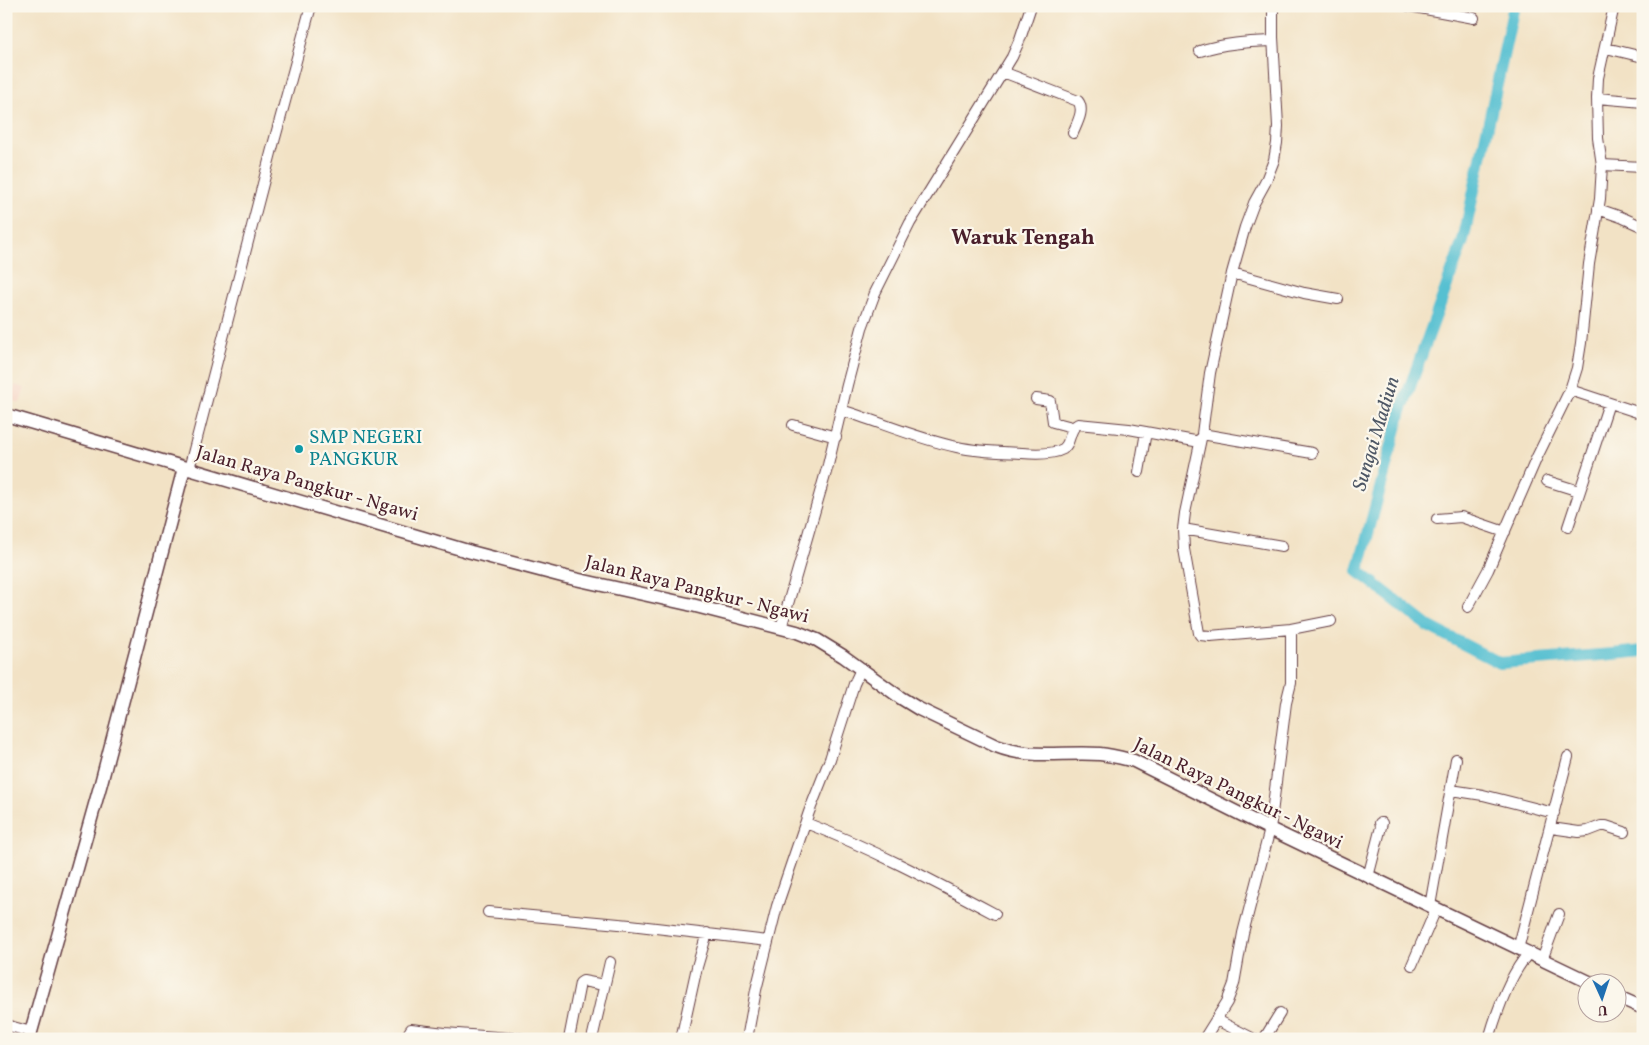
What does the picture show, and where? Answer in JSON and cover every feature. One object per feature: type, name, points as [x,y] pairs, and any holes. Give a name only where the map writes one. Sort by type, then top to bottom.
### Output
[{"type":"main road","name":"Jalan Raya Pangkur - Ngawi","points":[[6,415],[514,564],[781,628],[817,640],[919,709],[996,746],[1029,754],[1097,754],[1121,757],[1134,761],[1368,877],[1576,976]]},
{"type":"main road","points":[[30,1035],[186,469]]},
{"type":"main road","points":[[1626,1000],[1643,1008]]},
{"type":"street","points":[[186,469],[311,6]]},
{"type":"street","points":[[781,628],[836,436],[862,328],[876,293],[910,223],[979,108],[1003,72],[1020,39],[1031,6]]},
{"type":"street","points":[[1273,6],[1277,144],[1274,160],[1265,183],[1254,203],[1232,273],[1210,373],[1201,438],[1185,513],[1184,549],[1197,628],[1200,635],[1210,636],[1291,629],[1331,621]]},
{"type":"street","points":[[1409,6],[1474,18]]},
{"type":"street","points":[[1468,607],[1505,532],[1537,457],[1570,390],[1576,368],[1581,342],[1586,282],[1598,209],[1602,165],[1598,138],[1598,78],[1614,6]]},
{"type":"street","points":[[1200,51],[1239,43],[1273,41]]},
{"type":"street","points":[[1606,48],[1643,57]]},
{"type":"street","points":[[1003,72],[1078,101],[1081,104],[1081,111],[1073,133]]},
{"type":"street","points":[[1597,98],[1643,102]]},
{"type":"street","points":[[1602,165],[1643,167]]},
{"type":"street","points":[[1598,209],[1643,227]]},
{"type":"street","points":[[1232,273],[1304,293],[1338,299]]},
{"type":"street","points":[[1570,390],[1643,414]]},
{"type":"street","points":[[1036,399],[1050,401],[1053,422],[1072,427],[1078,424],[1201,438],[1312,454]]},
{"type":"street","points":[[1568,527],[1609,402]]},
{"type":"street","points":[[841,410],[939,443],[998,453],[1041,453],[1062,449],[1067,445],[1072,427]]},
{"type":"street","points":[[793,425],[836,436]]},
{"type":"street","points":[[1139,472],[1146,432]]},
{"type":"street","points":[[1547,481],[1580,491]]},
{"type":"street","points":[[1436,519],[1452,516],[1467,518],[1505,532]]},
{"type":"street","points":[[1184,529],[1282,546]]},
{"type":"street","points":[[1204,1039],[1229,998],[1234,984],[1243,933],[1270,829],[1286,703],[1291,683],[1291,629]]},
{"type":"street","points":[[747,1039],[756,990],[785,882],[830,759],[854,684],[861,669]]},
{"type":"street","points":[[1489,1039],[1503,999],[1521,962],[1568,758]]},
{"type":"street","points":[[1412,965],[1433,907],[1456,759]]},
{"type":"street","points":[[1451,790],[1483,795],[1554,813]]},
{"type":"street","points":[[806,823],[838,835],[915,872],[995,914]]},
{"type":"street","points":[[1368,877],[1382,823],[1380,823]]},
{"type":"street","points":[[1551,828],[1579,832],[1606,826],[1624,832]]},
{"type":"street","points":[[488,912],[707,933],[768,941]]},
{"type":"street","points":[[1542,960],[1559,914]]},
{"type":"street","points":[[681,1039],[697,967],[707,933]]},
{"type":"street","points":[[592,1039],[610,962]]},
{"type":"street","points":[[568,1039],[580,983],[583,980],[604,985]]},
{"type":"street","points":[[1264,1039],[1280,1013]]},
{"type":"street","points":[[1217,1020],[1254,1039]]},
{"type":"street","points":[[6,1025],[30,1035]]},
{"type":"street","points":[[405,1039],[412,1029],[459,1036],[524,1039]]},
{"type":"shaded area","points":[[15,385],[25,388],[20,403],[10,400]]},
{"type":"waterway","name":"Sungai Madiun","points":[[1514,6],[1463,241],[1400,414],[1358,571],[1428,626],[1500,663],[1643,651]]},
{"type":"place","name":"SMP NEGERI PANGKUR","points":[[299,449]]},
{"type":"district","name":"Waruk Tengah","points":[[1023,238]]}]
